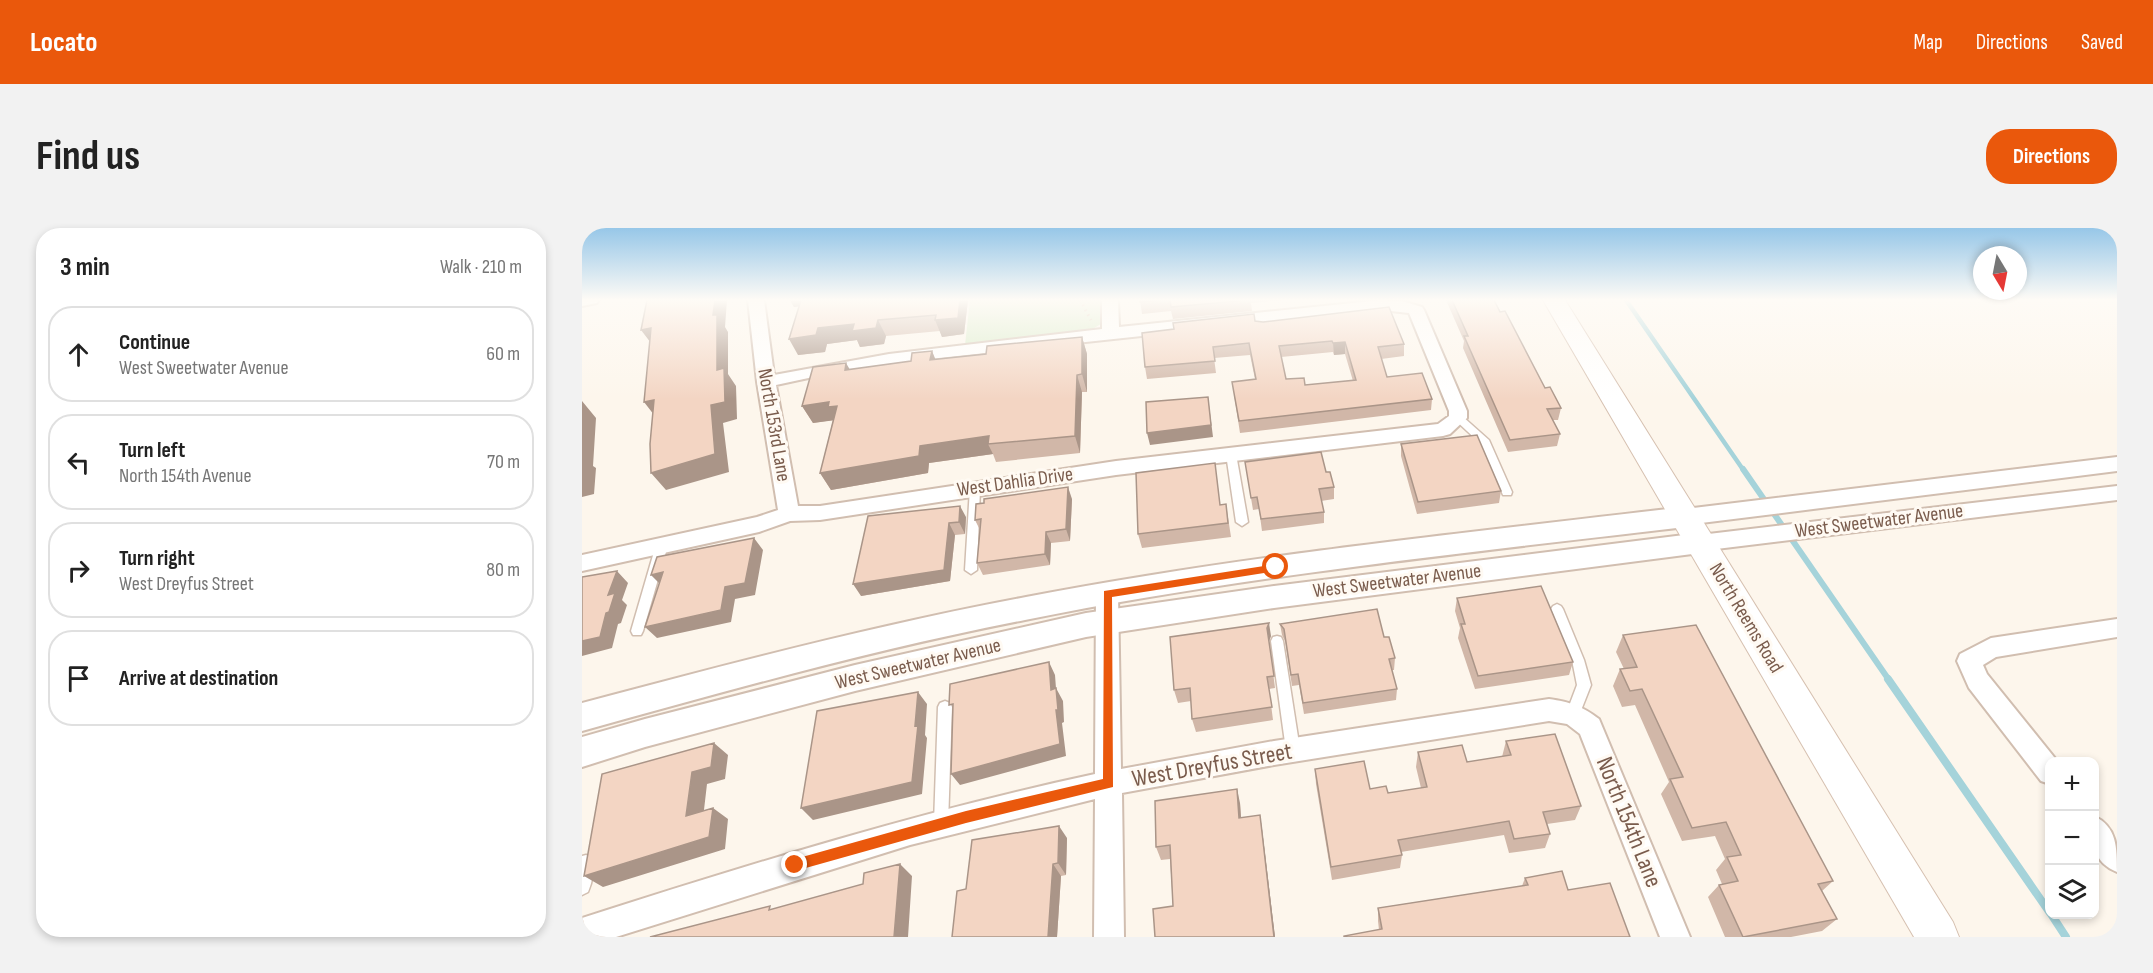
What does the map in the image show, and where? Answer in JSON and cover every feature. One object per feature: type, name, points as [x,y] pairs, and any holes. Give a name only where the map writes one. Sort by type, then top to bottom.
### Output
[{"type":"main road","name":"North Reems Road","points":[[1574,333],[1938,937]]},
{"type":"street","name":"North 153rd Lane","points":[[759,333],[789,514]]},
{"type":"street","points":[[766,382],[867,362],[1110,333]]},
{"type":"street","points":[[1426,333],[1458,411],[1455,422]]},
{"type":"street","name":"West Dahlia Drive","points":[[582,563],[759,524],[789,514],[820,513],[975,488],[1231,454],[1443,430],[1455,422]]},
{"type":"street","name":"West Sweetwater Avenue","points":[[582,717],[778,664],[912,632],[1108,608],[1274,597],[1693,530],[1769,507],[2117,464]]},
{"type":"street","name":"West Sweetwater Avenue","points":[[1693,530],[1786,532],[2117,493]]},
{"type":"street","points":[[1108,608],[1109,937]]},
{"type":"street","name":"West Sweetwater Avenue","points":[[582,752],[1108,608]]},
{"type":"street","points":[[2045,767],[1978,681],[1969,661],[1992,648],[2117,628]]},
{"type":"street","name":"West Dreyfus Street","points":[[582,933],[795,865],[941,824],[1108,783],[1293,750],[1549,710],[1573,714]]},
{"type":"street","name":"North 154th Lane","points":[[1573,714],[1590,727],[1675,937]]},
{"type":"street","points":[[2099,835],[2117,858]]},
{"type":"lane","points":[[1455,422],[1485,442],[1507,492]]},
{"type":"lane","points":[[1231,454],[1242,522]]},
{"type":"lane","points":[[971,570],[975,488]]},
{"type":"lane","points":[[637,631],[662,545]]},
{"type":"lane","points":[[1557,609],[1578,660],[1584,685],[1573,714]]},
{"type":"lane","points":[[1277,641],[1293,750]]},
{"type":"lane","points":[[941,824],[945,706]]},
{"type":"lane","points":[[582,887],[590,844]]},
{"type":"green space","points":[[966,333],[1065,333],[965,345]]},
{"type":"building","points":[[651,333],[717,333],[717,370],[724,368],[725,402],[711,405],[715,454],[651,473],[650,444],[654,400],[644,402]]},
{"type":"building","points":[[791,333],[817,333],[816,335],[789,339]]},
{"type":"building","points":[[1142,333],[1400,333],[1404,344],[1378,347],[1387,377],[1422,373],[1432,399],[1239,421],[1232,382],[1256,379],[1249,343],[1213,347],[1215,361],[1145,367]],"holes":[[[1345,342],[1356,380],[1305,385],[1304,378],[1286,379],[1279,346]]]},
{"type":"building","points":[[1467,333],[1516,333],[1545,388],[1550,387],[1561,408],[1547,409],[1560,434],[1510,440],[1464,336],[1468,336]]},
{"type":"building","points":[[1082,337],[1082,374],[1077,375],[1075,436],[988,444],[989,436],[920,446],[919,456],[820,473],[837,406],[828,407],[829,402],[802,406],[813,367],[846,363],[845,370],[911,361],[912,353],[932,351],[930,360],[986,354],[987,346]]},
{"type":"building","points":[[1208,397],[1211,425],[1147,433],[1146,402]]},
{"type":"building","points":[[1477,435],[1501,491],[1418,502],[1401,444]]},
{"type":"building","points":[[1321,452],[1326,472],[1330,472],[1334,487],[1319,489],[1324,512],[1261,519],[1257,497],[1251,498],[1245,462]]},
{"type":"building","points":[[1215,463],[1220,505],[1226,504],[1228,523],[1138,534],[1136,473]]},
{"type":"building","points":[[1068,487],[1066,529],[1046,532],[1045,554],[977,563],[981,519],[975,520],[976,504],[984,503],[984,499]]},
{"type":"building","points":[[960,506],[959,522],[949,523],[944,570],[853,584],[868,516]]},
{"type":"building","points":[[754,538],[745,583],[725,587],[721,610],[645,627],[663,572],[651,575],[657,557]]},
{"type":"building","points":[[617,571],[608,595],[615,593],[609,612],[606,613],[600,637],[582,641],[582,577]]},
{"type":"building","points":[[1541,586],[1573,662],[1478,676],[1461,624],[1465,624],[1457,598]]},
{"type":"building","points":[[1377,609],[1384,637],[1389,637],[1395,658],[1389,659],[1397,689],[1303,703],[1298,674],[1291,675],[1284,629],[1280,624]]},
{"type":"building","points":[[1269,623],[1267,628],[1274,676],[1267,677],[1272,707],[1192,719],[1190,688],[1174,690],[1170,637]]},
{"type":"building","points":[[1696,625],[1833,881],[1818,884],[1837,919],[1743,937],[1719,885],[1738,881],[1727,857],[1741,855],[1726,822],[1692,828],[1670,779],[1683,777],[1642,689],[1630,691],[1620,669],[1637,667],[1623,635]]},
{"type":"building","points":[[1049,662],[1051,690],[1056,688],[1060,744],[951,774],[953,704],[949,705],[950,684]]},
{"type":"building","points":[[918,692],[915,726],[918,725],[912,782],[801,808],[817,711]]},
{"type":"building","points":[[1555,734],[1581,806],[1543,812],[1550,834],[1514,839],[1509,821],[1398,840],[1402,855],[1331,867],[1315,769],[1364,761],[1370,789],[1386,786],[1388,793],[1427,787],[1418,752],[1462,745],[1467,762],[1511,755],[1506,741]]},
{"type":"building","points":[[714,743],[711,767],[692,772],[686,816],[713,808],[709,837],[584,876],[602,774]]},
{"type":"building","points":[[1237,789],[1239,818],[1260,815],[1274,937],[1155,937],[1153,909],[1173,906],[1170,845],[1156,847],[1155,801]]},
{"type":"building","points":[[1059,826],[1058,863],[1053,864],[1048,937],[952,937],[957,891],[966,889],[972,840]]},
{"type":"building","points":[[900,864],[894,937],[650,937],[770,906],[769,910],[863,884],[864,873]]},
{"type":"building","points":[[1562,871],[1568,890],[1610,883],[1630,937],[1344,937],[1382,929],[1378,908],[1528,885],[1525,878]]},
{"type":"waterway","points":[[1649,333],[1744,471]]},
{"type":"waterway","points":[[1743,469],[1889,680]]},
{"type":"waterway","points":[[1888,679],[2045,906]]},
{"type":"waterway","points":[[2054,919],[2066,937]]},
{"type":"route","points":[[795,865],[966,817],[1108,783],[1107,594],[1276,567]]}]
